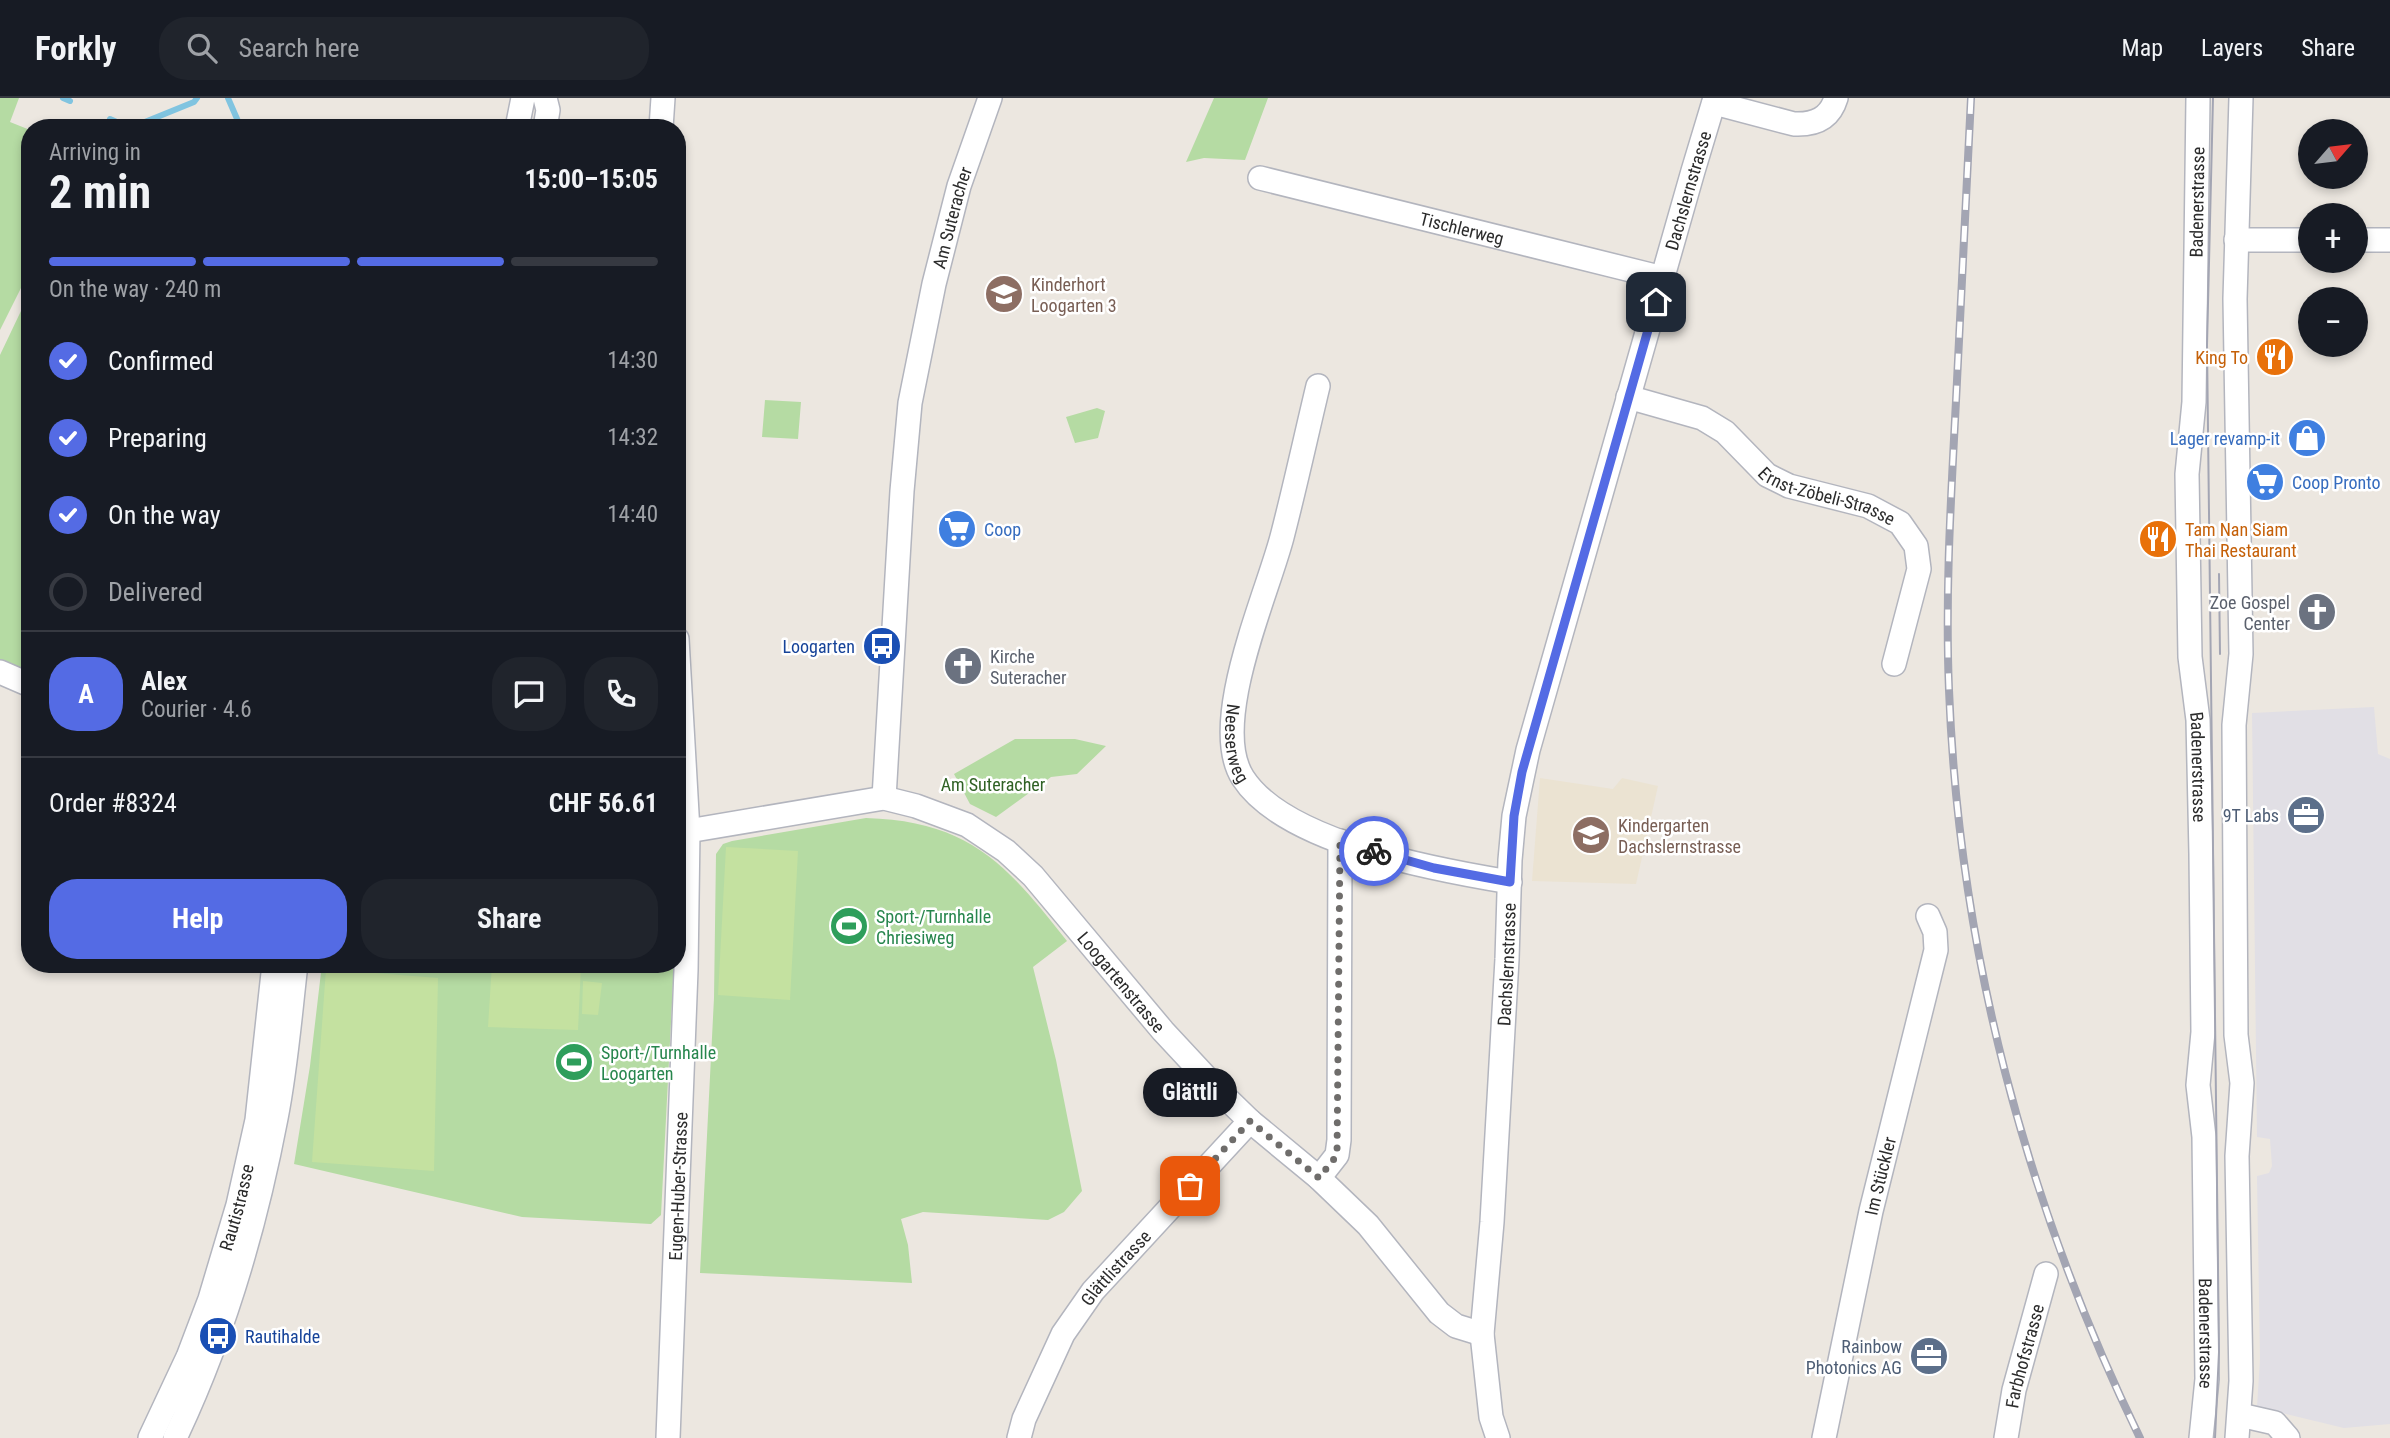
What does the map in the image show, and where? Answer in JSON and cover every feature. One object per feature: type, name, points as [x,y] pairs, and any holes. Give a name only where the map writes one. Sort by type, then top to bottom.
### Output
[{"type":"street","points":[[519,119],[523,98]]},
{"type":"street","points":[[544,98],[548,110],[546,119]]},
{"type":"street","points":[[662,119],[663,98]]},
{"type":"street","name":"Am Suteracher","points":[[884,798],[902,491],[910,403],[934,284],[959,186],[990,98]]},
{"type":"street","points":[[1715,101],[1794,124],[1808,125],[1828,115],[1836,98]]},
{"type":"street","name":"Badenerstrasse","points":[[2198,98],[2194,402],[2187,474],[2190,657],[2198,720],[2201,854],[2203,1032],[2198,1085],[2204,1137],[2207,1378],[2201,1438]]},
{"type":"street","name":"Badenerstrasse","points":[[2237,1438],[2240,1415],[2237,1156],[2242,1083],[2236,1035],[2234,725],[2241,654],[2236,427],[2236,240],[2241,98]]},
{"type":"street","name":"Dachslernstrasse","points":[[1498,1438],[1491,1417],[1482,1334],[1492,1222],[1514,816],[1522,772],[1715,101]]},
{"type":"street","name":"Tischlerweg","points":[[1260,178],[1663,278]]},
{"type":"street","points":[[2236,240],[2298,240]]},
{"type":"street","points":[[2368,240],[2390,240]]},
{"type":"street","name":"Neeserweg","points":[[1318,387],[1281,538],[1241,668],[1232,743],[1242,777],[1265,803],[1279,814],[1340,841],[1434,868],[1510,882]]},
{"type":"street","name":"Ernst-Zöbeli-Strasse","points":[[1628,397],[1702,418],[1725,432],[1767,475],[1789,486],[1868,506],[1900,523],[1916,546],[1919,569],[1894,664]]},
{"type":"street","points":[[0,672],[21,681]]},
{"type":"street","name":"Eugen-Huber-Strasse","points":[[686,796],[686,970]]},
{"type":"street","name":"Loogartenstrasse","points":[[688,831],[884,798],[916,806],[967,825],[1006,851],[1033,876],[1163,1031],[1250,1121],[1319,1178],[1368,1225],[1438,1313],[1456,1326],[1482,1334]]},
{"type":"street","points":[[1319,1178],[1337,1155],[1339,1140],[1340,841]]},
{"type":"street","name":"Im Stückler","points":[[1824,1438],[1871,1210],[1936,950],[1934,932],[1928,916]]},
{"type":"street","name":"Rautistrasse","points":[[150,1438],[192,1346],[210,1299],[238,1205],[257,1120],[273,973]]},
{"type":"street","name":"Rautistrasse","points":[[175,1438],[218,1336],[250,1234],[277,1115],[295,973]]},
{"type":"street","name":"Eugen-Huber-Strasse","points":[[668,1438],[686,973]]},
{"type":"street","name":"Glättlistrasse","points":[[1019,1438],[1024,1419],[1063,1334],[1093,1292],[1250,1121]]},
{"type":"street","name":"Farbhofstrasse","points":[[2006,1438],[2014,1390],[2046,1274]]},
{"type":"street","points":[[2240,1415],[2275,1423],[2288,1438]]},
{"type":"shaded area","points":[[2374,707],[2378,754],[2390,759],[2390,1424],[2344,1428],[2257,1407],[2260,1359],[2257,1176],[2269,1173],[2272,1166],[2270,1139],[2257,1137],[2252,713]]},
{"type":"shaded area","name":"Kindergarten Dachslernstrasse","points":[[1540,778],[1613,789],[1622,778],[1658,786],[1636,884],[1532,881]]},
{"type":"green space","points":[[0,98],[19,98],[10,122],[21,126],[21,288],[0,330]]},
{"type":"green space","points":[[1214,98],[1268,98],[1245,160],[1204,158],[1186,162]]},
{"type":"green space","points":[[21,311],[21,675],[0,666],[0,355]]},
{"type":"green space","points":[[765,400],[801,402],[798,439],[762,437]]},
{"type":"green space","points":[[1097,408],[1105,411],[1098,438],[1075,443],[1066,417]]},
{"type":"green space","name":"Am Suteracher","points":[[1015,739],[1075,739],[1106,746],[1077,774],[1051,777],[996,817],[970,804],[954,774]]},
{"type":"green space","points":[[866,818],[902,821],[933,828],[959,838],[983,852],[1025,890],[1067,941],[1033,967],[1056,1060],[1082,1191],[1064,1212],[1048,1220],[923,1212],[901,1219],[908,1245],[912,1283],[700,1273],[714,998],[716,854],[723,844],[732,841]]},
{"type":"green space","points":[[726,847],[798,851],[790,1000],[718,995]]},
{"type":"green space","points":[[321,973],[674,973],[661,1215],[651,1224],[522,1217],[294,1164],[310,1066]]},
{"type":"green space","points":[[326,973],[376,973],[438,978],[434,1171],[312,1162]]},
{"type":"green space","points":[[491,973],[581,973],[578,1030],[488,1027]]},
{"type":"green space","points":[[583,981],[602,983],[598,1015],[582,1014]]},
{"type":"waterway","points":[[63,98],[70,101]]},
{"type":"waterway","points":[[152,119],[194,102],[197,98]]},
{"type":"waterway","points":[[228,98],[237,119]]},
{"type":"tram line","points":[[2213,98],[2207,345],[2219,1352],[2215,1438]]},
{"type":"tram line","points":[[2219,574],[2220,654]]},
{"type":"railway","points":[[1971,98],[1948,617],[1955,787],[1967,884],[1984,979],[2006,1074],[2032,1167],[2063,1259],[2099,1349],[2140,1438]]},
{"type":"way so far","points":[[1190,1186],[1250,1121],[1319,1178],[1337,1155],[1340,841],[1374,851]]},
{"type":"place","name":"Kinderhort Loogarten 3","points":[[1004,294]]},
{"type":"place","name":"King To","points":[[2275,357]]},
{"type":"place","name":"Lager revamp-it","points":[[2307,438]]},
{"type":"place","name":"Coop Pronto","points":[[2265,482]]},
{"type":"place","name":"Coop","points":[[957,529]]},
{"type":"place","name":"Tam Nan Siam Thai Restaurant","points":[[2158,539]]},
{"type":"place","name":"Zoe Gospel Center","points":[[2317,612]]},
{"type":"place","name":"Loogarten","points":[[882,646]]},
{"type":"place","name":"Kirche Suteracher","points":[[963,666]]},
{"type":"place","name":"9T Labs","points":[[2306,815]]},
{"type":"place","name":"Kindergarten Dachslernstrasse","points":[[1591,835]]},
{"type":"place","name":"Sport-/Turnhalle Chriesiweg","points":[[849,926]]},
{"type":"place","name":"Sport-/Turnhalle Loogarten","points":[[574,1062]]},
{"type":"place","name":"Glättli","points":[[1190,1186]]},
{"type":"place","name":"Rautihalde","points":[[218,1336]]},
{"type":"place","name":"Rainbow Photonics AG","points":[[1929,1356]]},
{"type":"route","points":[[1374,851],[1434,868],[1510,882],[1514,816],[1522,772],[1656,302]]}]
